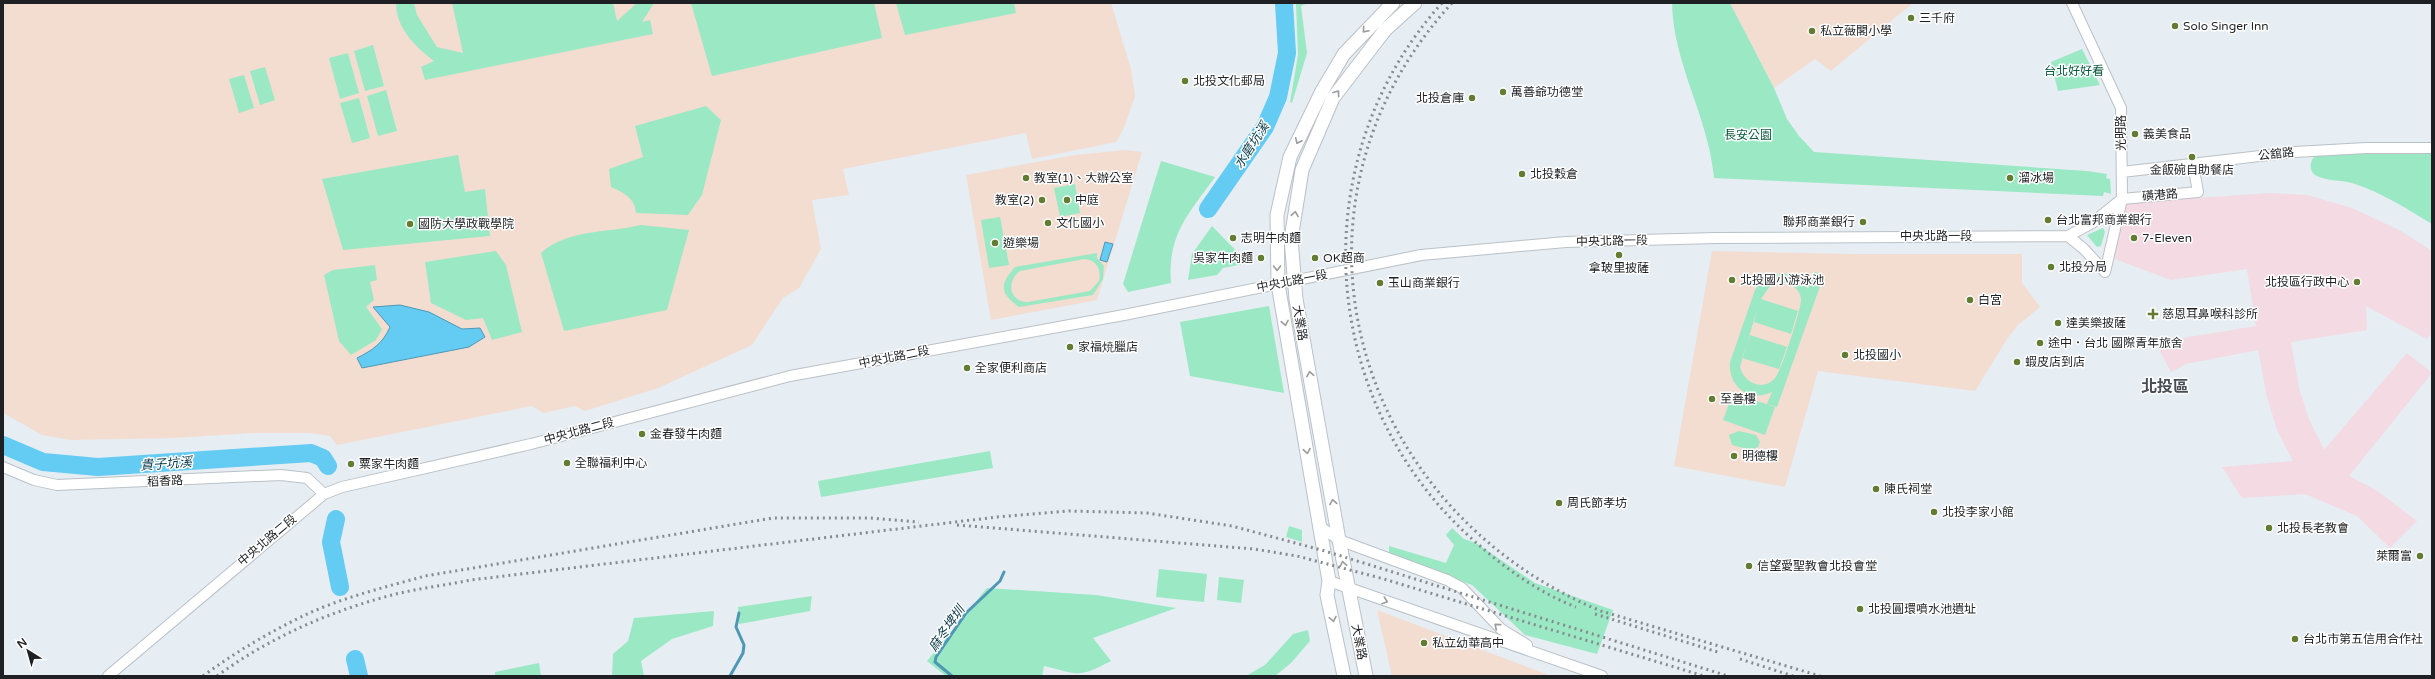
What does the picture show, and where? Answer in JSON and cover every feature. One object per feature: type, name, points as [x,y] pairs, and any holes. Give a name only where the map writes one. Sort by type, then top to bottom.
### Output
[{"type":"main road","name":"大業路","points":[[1344,676],[1327,595],[1329,580],[1318,525],[1278,284],[1277,215],[1290,158],[1322,91],[1344,54],[1392,3]]},
{"type":"main road","name":"大業路","points":[[1366,676],[1339,540],[1294,281],[1291,239],[1302,170],[1333,98],[1385,30],[1415,3]]},
{"type":"street","name":"光明路","points":[[2068,236],[2084,248],[2105,272],[2122,199],[2121,108],[2072,3]]},
{"type":"street","name":"公舘路","points":[[2122,172],[2304,151],[2366,148],[2432,148]]},
{"type":"street","name":"磺港路","points":[[2122,199],[2198,192],[2193,164]]},
{"type":"street","points":[[2068,236],[2092,223],[2122,199]]},
{"type":"street","name":"中央北路一段","points":[[1111,317],[1421,256],[1566,242],[1844,236],[2068,236]]},
{"type":"street","name":"中央北路二段","points":[[108,676],[324,494],[342,487],[531,444],[790,376],[1111,317]]},
{"type":"street","name":"稻香路","points":[[3,467],[34,480],[57,485],[281,475],[307,478],[324,494]]},
{"type":"street","points":[[1318,525],[1339,540],[1447,580],[1462,588],[1501,629],[1542,654]]},
{"type":"street","points":[[1329,580],[1348,588],[1602,676]]},
{"type":"shaded area","name":"國防大學政戰學院","points":[[3,3],[1111,3],[1131,69],[1135,96],[1124,128],[1116,142],[1032,159],[1026,133],[843,169],[849,195],[812,200],[821,249],[799,288],[783,298],[752,345],[658,388],[585,411],[575,406],[543,413],[532,406],[337,445],[330,436],[310,433],[252,433],[175,438],[70,440],[42,435],[3,413]]},
{"type":"shaded area","name":"私立薇閣小學","points":[[1730,3],[1913,3],[1831,71],[1815,59],[1774,88]]},
{"type":"shaded area","name":"文化國小","points":[[1126,150],[1142,152],[1097,300],[991,320],[966,175],[1075,155]]},
{"type":"shaded area","points":[[2271,193],[2307,195],[2352,208],[2401,231],[2432,251],[2432,333],[2427,339],[2366,306],[2367,330],[2291,342],[2299,388],[2309,419],[2324,450],[2407,353],[2432,373],[2349,476],[2376,490],[2417,521],[2390,548],[2357,516],[2305,494],[2242,498],[2222,467],[2293,461],[2277,430],[2267,397],[2258,350],[2186,364],[2171,372],[2158,348],[2177,339],[2256,326],[2247,269],[2171,280],[2112,258],[2124,203]]},
{"type":"shaded area","name":"北投國小","points":[[1712,251],[1853,254],[2022,254],[2022,283],[2040,307],[2018,325],[2007,339],[1975,391],[1818,371],[1785,487],[1674,466]]},
{"type":"shaded area","name":"私立幼華高中","points":[[1377,610],[1551,676],[1392,676]]},
{"type":"green space","points":[[396,3],[414,3],[417,15],[437,47],[463,53],[452,3],[613,3],[617,21],[637,3],[654,3],[642,22],[650,20],[653,34],[425,80],[421,67],[434,61],[420,50],[403,29],[399,21]]},
{"type":"green space","points":[[691,3],[874,3],[882,38],[712,76]]},
{"type":"green space","points":[[896,3],[1014,3],[1016,13],[905,35]]},
{"type":"green space","points":[[1296,3],[1308,3],[1301,6],[1307,53],[1292,103],[1290,102],[1298,55]]},
{"type":"green space","name":"長安公園","points":[[1672,3],[1730,3],[1774,88],[1787,119],[1799,136],[1814,152],[2087,171],[2107,174],[2106,178],[2110,179],[2111,194],[2104,192],[2103,196],[1714,178],[1711,156],[1699,112],[1678,48]]},
{"type":"green space","points":[[373,45],[384,86],[365,91],[354,51]]},
{"type":"green space","name":"台北好好看","points":[[2082,49],[2100,85],[2058,91],[2051,62]]},
{"type":"green space","points":[[348,53],[359,93],[340,99],[329,58]]},
{"type":"green space","points":[[265,67],[275,100],[260,105],[250,71]]},
{"type":"green space","points":[[244,75],[254,108],[239,113],[229,79]]},
{"type":"green space","points":[[386,90],[397,131],[378,136],[367,96]]},
{"type":"green space","points":[[359,98],[370,138],[352,143],[340,103]]},
{"type":"green space","points":[[706,106],[721,120],[702,195],[688,215],[636,213],[634,203],[624,194],[611,187],[609,169],[643,157],[635,126]]},
{"type":"green space","points":[[2320,153],[2432,154],[2432,224],[2394,201],[2373,191],[2352,183],[2323,178],[2315,175],[2311,169],[2311,163],[2314,157]]},
{"type":"green space","points":[[458,155],[465,192],[485,189],[490,236],[343,250],[322,179]]},
{"type":"green space","points":[[1161,161],[1215,177],[1189,214],[1176,238],[1171,266],[1171,283],[1128,292],[1123,284]]},
{"type":"green space","name":"中庭","points":[[1075,184],[1080,213],[1060,217],[1054,188]]},
{"type":"green space","name":"遊樂場","points":[[1000,217],[1009,265],[989,268],[981,220]]},
{"type":"green space","points":[[641,225],[689,230],[667,310],[564,331],[541,253],[551,245],[575,236]]},
{"type":"green space","points":[[1212,226],[1248,263],[1223,268],[1217,275],[1188,280],[1192,254]]},
{"type":"green space","points":[[2103,228],[2105,232],[2101,246],[2097,247],[2087,235]]},
{"type":"green space","points":[[496,251],[506,265],[522,332],[492,340],[483,318],[466,320],[431,303],[425,262]]},
{"type":"green space","points":[[1097,253],[1097,258],[1104,266],[1103,279],[1093,295],[1019,307],[1008,297],[1004,288],[1006,279],[1015,267]],"holes":[[[1084,259],[1095,263],[1100,273],[1099,281],[1090,291],[1028,302],[1017,299],[1013,295],[1011,285],[1016,275],[1020,271]]]},
{"type":"green space","points":[[375,265],[377,280],[370,282],[374,300],[366,307],[382,329],[376,340],[351,355],[339,341],[324,275],[333,270]]},
{"type":"green space","points":[[1814,272],[1824,275],[1777,407],[1767,404],[1772,392],[1764,395],[1748,394],[1736,385],[1730,371],[1730,362],[1755,290],[1767,279],[1774,275],[1782,274],[1789,274],[1796,277],[1803,282],[1808,289]],"holes":[[[1782,282],[1799,292],[1801,299],[1795,326],[1782,364],[1775,378],[1765,384],[1754,384],[1745,377],[1740,367],[1757,310],[1754,322],[1791,334],[1798,311],[1761,299],[1770,286]]]},
{"type":"green space","points":[[1269,306],[1284,393],[1190,376],[1180,322]]},
{"type":"green space","points":[[1750,335],[1787,347],[1779,369],[1742,358]]},
{"type":"green space","points":[[1733,393],[1775,407],[1765,435],[1723,420]]},
{"type":"green space","points":[[1739,431],[1756,435],[1760,442],[1758,447],[1751,450],[1732,445],[1729,435]]},
{"type":"green space","points":[[990,451],[993,468],[821,497],[818,481]]},
{"type":"green space","points":[[1289,526],[1302,530],[1302,542],[1286,537]]},
{"type":"green space","points":[[1452,528],[1464,539],[1476,543],[1535,583],[1613,610],[1597,654],[1525,635],[1472,585],[1393,557],[1389,552],[1389,546],[1446,563],[1454,545],[1446,535]]},
{"type":"green space","points":[[1159,569],[1207,574],[1204,602],[1156,597]]},
{"type":"green space","points":[[1219,577],[1244,580],[1241,603],[1217,600]]},
{"type":"green space","points":[[987,588],[1096,595],[1176,608],[1093,638],[1111,661],[1084,673],[1072,673],[1044,666],[1042,676],[946,676],[927,661]]},
{"type":"green space","points":[[812,596],[810,611],[739,624],[738,607]]},
{"type":"green space","points":[[714,611],[713,626],[672,639],[641,661],[644,676],[612,676],[613,654],[628,641],[634,618]]},
{"type":"green space","points":[[1308,630],[1310,641],[1291,663],[1275,676],[1246,676],[1265,665],[1293,634]]},
{"type":"green space","points":[[539,663],[541,676],[495,676],[495,672]]},
{"type":"water","points":[[1105,242],[1113,244],[1107,262],[1100,260]]},
{"type":"water","points":[[400,305],[429,312],[462,329],[480,328],[485,337],[469,347],[362,368],[357,358],[377,346],[390,327],[373,307]]},
{"type":"waterway","name":"水磨坑溪","points":[[1208,209],[1265,127],[1278,97],[1287,53],[1284,3]]},
{"type":"waterway","name":"貴子坑溪","points":[[3,445],[43,462],[98,467],[311,453],[323,458],[328,466]]},
{"type":"waterway","name":"貴子坑溪","points":[[336,519],[331,542],[340,587]]},
{"type":"waterway","name":"麻冬埤圳","points":[[952,676],[935,662],[936,657],[966,613],[1000,581],[1004,572]]},
{"type":"waterway","points":[[730,676],[743,653],[744,645],[736,627],[739,613]]},
{"type":"waterway","name":"貴子坑溪","points":[[355,659],[359,676]]},
{"type":"railway","points":[[1442,3],[1397,65],[1366,132],[1349,204],[1346,276],[1357,349],[1382,418],[1420,481],[1471,538],[1495,558],[1534,586],[1576,607]]},
{"type":"railway","points":[[1452,3],[1395,84],[1362,170],[1352,258],[1363,345],[1396,428],[1447,502],[1516,564],[1601,611],[1820,676]]},
{"type":"railway","points":[[217,676],[258,649],[303,626],[349,608],[415,590],[471,580],[997,517],[1069,511],[1147,513],[1232,526],[1325,551],[1728,676]]},
{"type":"railway","points":[[203,676],[264,636],[317,610],[363,593],[425,576],[773,518],[871,518],[919,522]]},
{"type":"railway","points":[[957,525],[1254,549],[1297,556],[1384,579],[1704,676]]},
{"type":"railway","points":[[1595,614],[1721,653]]},
{"type":"railway","points":[[1740,659],[1793,676]]},
{"type":"place","name":"三千府","points":[[1911,18]]},
{"type":"place","name":"Solo Singer Inn","points":[[2175,26]]},
{"type":"place","name":"私立薇閣小學","points":[[1812,31]]},
{"type":"place","name":"北投文化郵局","points":[[1185,81]]},
{"type":"place","name":"萬善爺功德堂","points":[[1503,92]]},
{"type":"place","name":"北投倉庫","points":[[1472,98]]},
{"type":"place","name":"義美食品","points":[[2135,134]]},
{"type":"place","name":"金飯碗自助餐店","points":[[2192,157]]},
{"type":"place","name":"北投穀倉","points":[[1522,174]]},
{"type":"place","name":"教室(1)、大辦公室","points":[[1026,178]]},
{"type":"place","name":"溜冰場","points":[[2010,178]]},
{"type":"place","name":"教室(2)","points":[[1042,200]]},
{"type":"place","name":"中庭","points":[[1067,200]]},
{"type":"place","name":"台北富邦商業銀行","points":[[2048,220]]},
{"type":"place","name":"聯邦商業銀行","points":[[1863,222]]},
{"type":"place","name":"文化國小","points":[[1048,223]]},
{"type":"place","name":"國防大學政戰學院","points":[[410,224]]},
{"type":"place","name":"志明牛肉麵","points":[[1233,238]]},
{"type":"place","name":"7-Eleven","points":[[2134,238]]},
{"type":"place","name":"遊樂場","points":[[995,243]]},
{"type":"place","name":"拿玻里披薩","points":[[1619,255]]},
{"type":"place","name":"吳家牛肉麵","points":[[1261,258]]},
{"type":"place","name":"OK超商","points":[[1315,258]]},
{"type":"place","name":"北投分局","points":[[2051,267]]},
{"type":"place","name":"北投國小游泳池","points":[[1732,280]]},
{"type":"place","name":"北投區行政中心","points":[[2357,282]]},
{"type":"place","name":"玉山商業銀行","points":[[1380,283]]},
{"type":"place","name":"白宮","points":[[1970,300]]},
{"type":"place","name":"慈恩耳鼻喉科診所","points":[[2153,314]]},
{"type":"place","name":"達美樂披薩","points":[[2058,323]]},
{"type":"place","name":"途中．台北 國際青年旅舍","points":[[2040,343]]},
{"type":"place","name":"家福焼臘店","points":[[1070,347]]},
{"type":"place","name":"北投國小","points":[[1845,355]]},
{"type":"place","name":"蝦皮店到店","points":[[2017,362]]},
{"type":"place","name":"全家便利商店","points":[[967,368]]},
{"type":"place","name":"至善樓","points":[[1712,399]]},
{"type":"place","name":"金春發牛肉麵","points":[[642,434]]},
{"type":"place","name":"明德樓","points":[[1734,456]]},
{"type":"place","name":"全聯福利中心","points":[[567,463]]},
{"type":"place","name":"粟家牛肉麵","points":[[351,464]]},
{"type":"place","name":"陳氏祠堂","points":[[1876,489]]},
{"type":"place","name":"周氏節孝坊","points":[[1559,503]]},
{"type":"place","name":"北投李家小館","points":[[1934,512]]},
{"type":"place","name":"北投長老教會","points":[[2269,528]]},
{"type":"place","name":"萊爾富","points":[[2420,556]]},
{"type":"place","name":"信望愛聖教會北投會堂","points":[[1749,566]]},
{"type":"place","name":"北投圓環噴水池遺址","points":[[1860,609]]},
{"type":"place","name":"台北市第五信用合作社","points":[[2295,639]]},
{"type":"place","name":"私立幼華高中","points":[[1424,643]]},
{"type":"district","name":"北投區","points":[[2165,386]]}]
